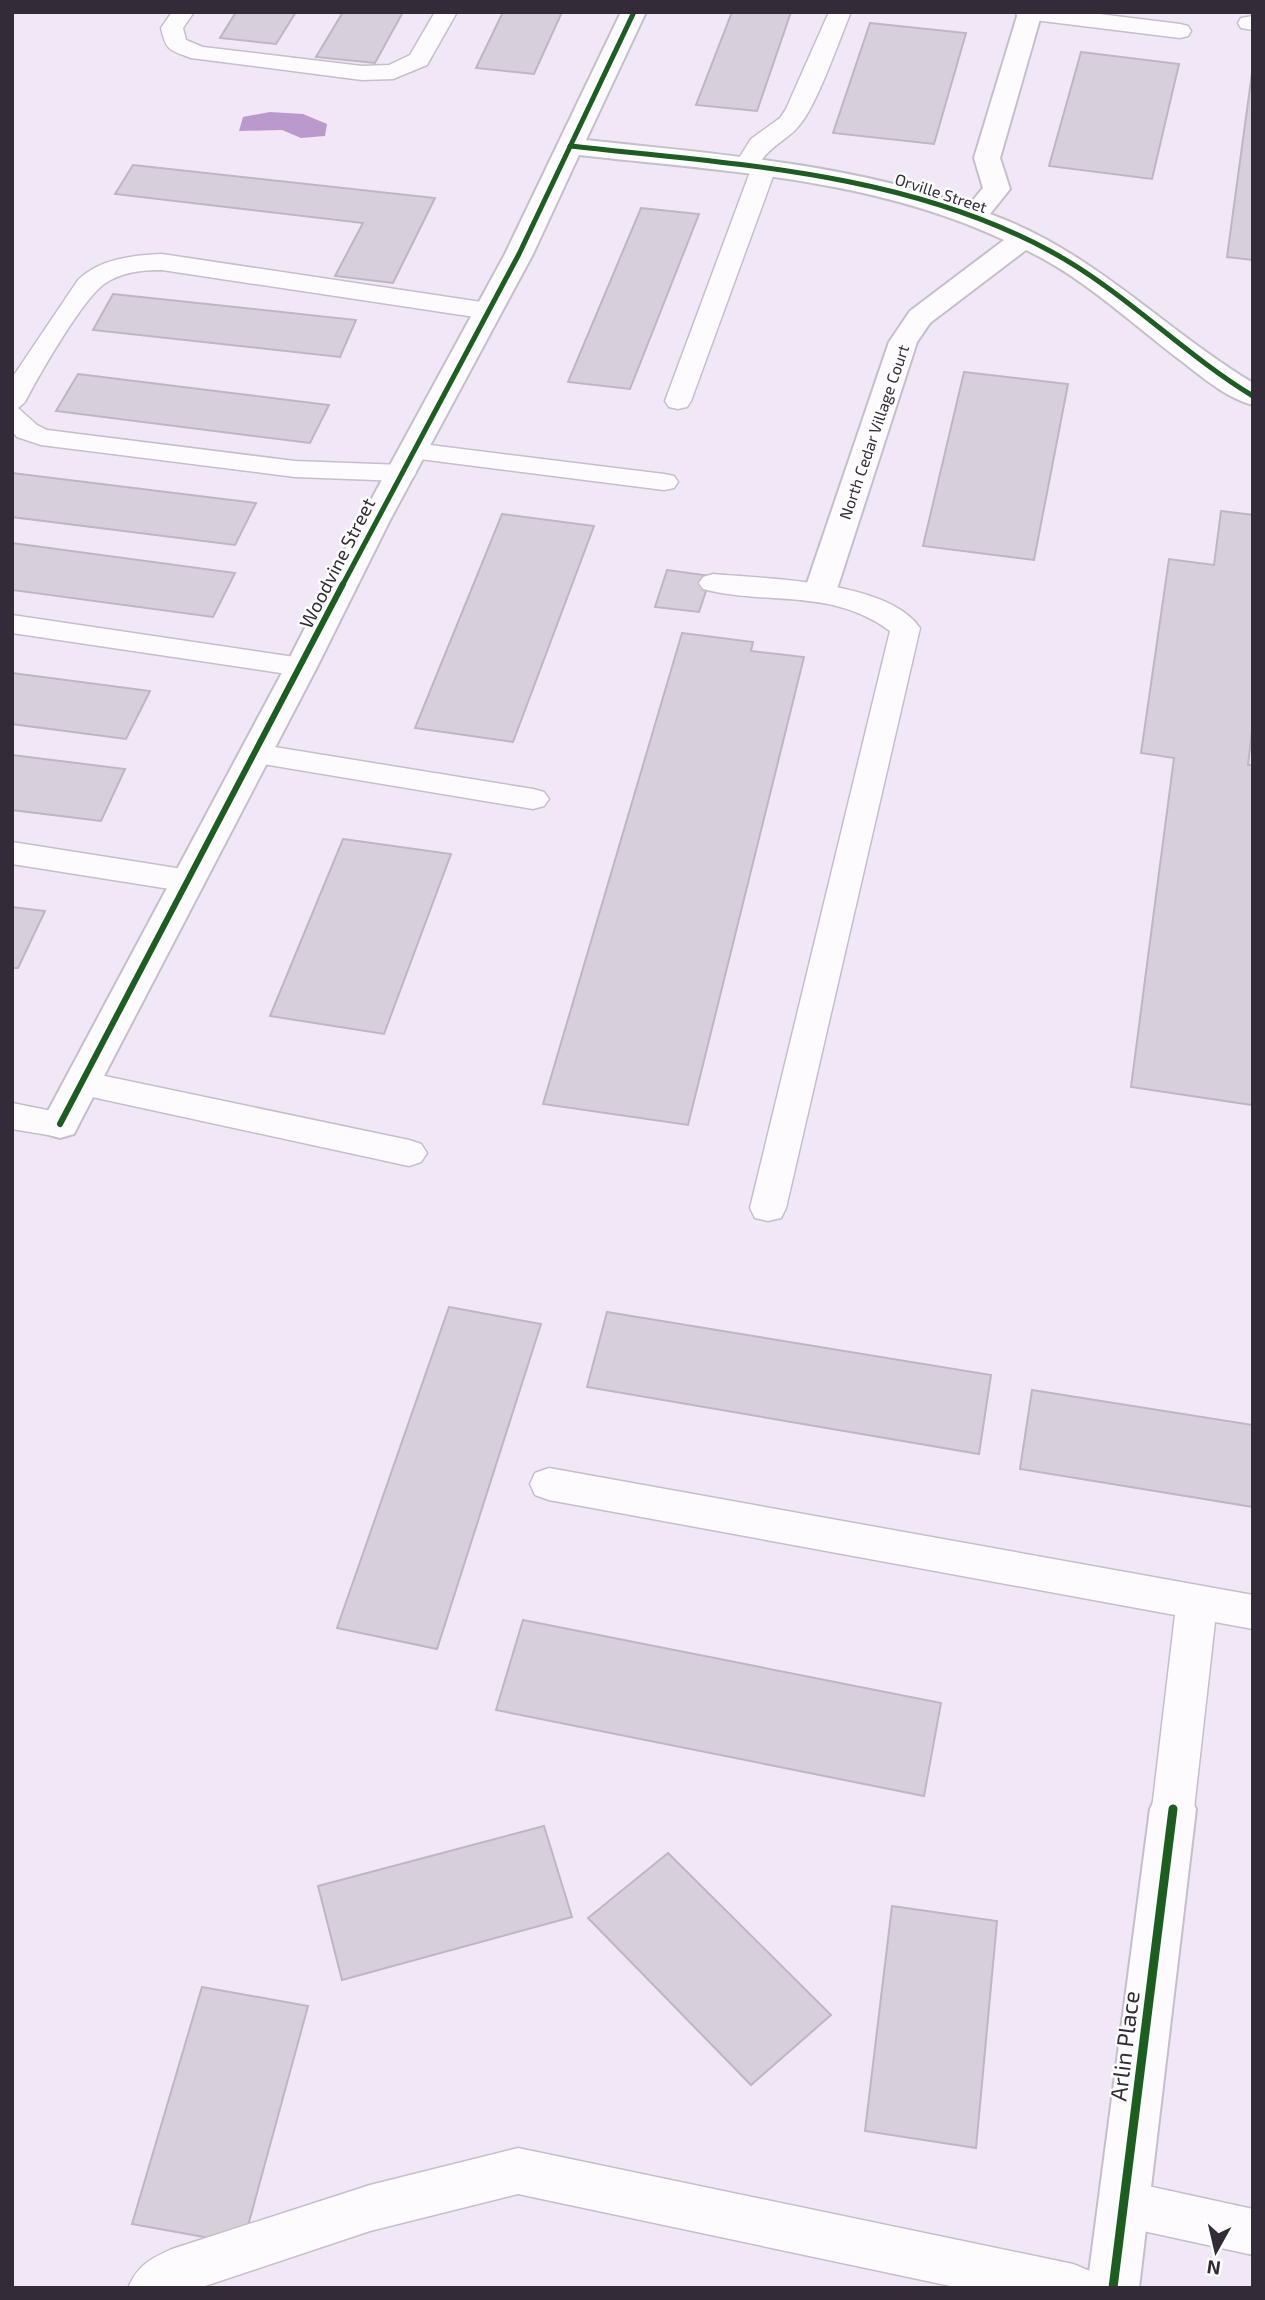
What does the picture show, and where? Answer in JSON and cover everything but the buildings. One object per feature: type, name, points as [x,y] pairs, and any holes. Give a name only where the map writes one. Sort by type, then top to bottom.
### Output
[{"type":"street","name":"Woodvine Street","points":[[60,1124],[256,754],[374,522],[488,311],[634,12]]},
{"type":"street","points":[[973,217],[997,189],[987,158],[1028,12]]},
{"type":"street","name":"Orville Street","points":[[570,146],[755,167],[856,183],[932,202],[973,217],[1023,239],[1097,280],[1170,340],[1253,396]]},
{"type":"street","name":"North Cedar Village Court","points":[[820,593],[903,342],[920,317],[1023,239]]},
{"type":"street","name":"Arlin Place","points":[[1113,2288],[1173,1809]]},
{"type":"lane","points":[[183,12],[172,28],[176,44],[199,53],[362,73],[393,72],[419,60],[446,12]]},
{"type":"lane","points":[[678,401],[755,167],[760,144],[789,123],[794,116],[840,12]]},
{"type":"lane","points":[[1028,12],[1180,31]]},
{"type":"lane","points":[[12,402],[91,281],[112,269],[141,262],[162,262],[488,311]]},
{"type":"lane","points":[[12,415],[27,431],[41,437],[295,469],[408,462],[664,482]]},
{"type":"lane","points":[[713,583],[820,593],[878,609],[905,628],[768,1208]]},
{"type":"lane","points":[[12,624],[301,667]]},
{"type":"lane","points":[[256,754],[533,799]]},
{"type":"lane","points":[[12,853],[189,881]]},
{"type":"lane","points":[[80,1083],[409,1153]]},
{"type":"lane","points":[[12,1116],[60,1124]]},
{"type":"lane","points":[[549,1484],[1253,1612]]},
{"type":"lane","name":"Arlin Place","points":[[1173,1809],[1197,1602]]},
{"type":"lane","points":[[152,2288],[172,2273],[370,2208],[519,2171],[1073,2288]]},
{"type":"lane","points":[[1125,2204],[1253,2232]]},
{"type":"shaded area","points":[[270,112],[303,114],[327,124],[325,136],[301,138],[282,130],[239,131],[243,117]]},
{"type":"cycle path","points":[[60,1124],[301,667],[374,522],[519,254],[634,12]]},
{"type":"cycle path","points":[[570,146],[816,176],[877,188],[936,204],[994,225],[1077,267],[1201,362],[1253,396]]},
{"type":"cycle path","points":[[1113,2288],[1173,1809]]}]
